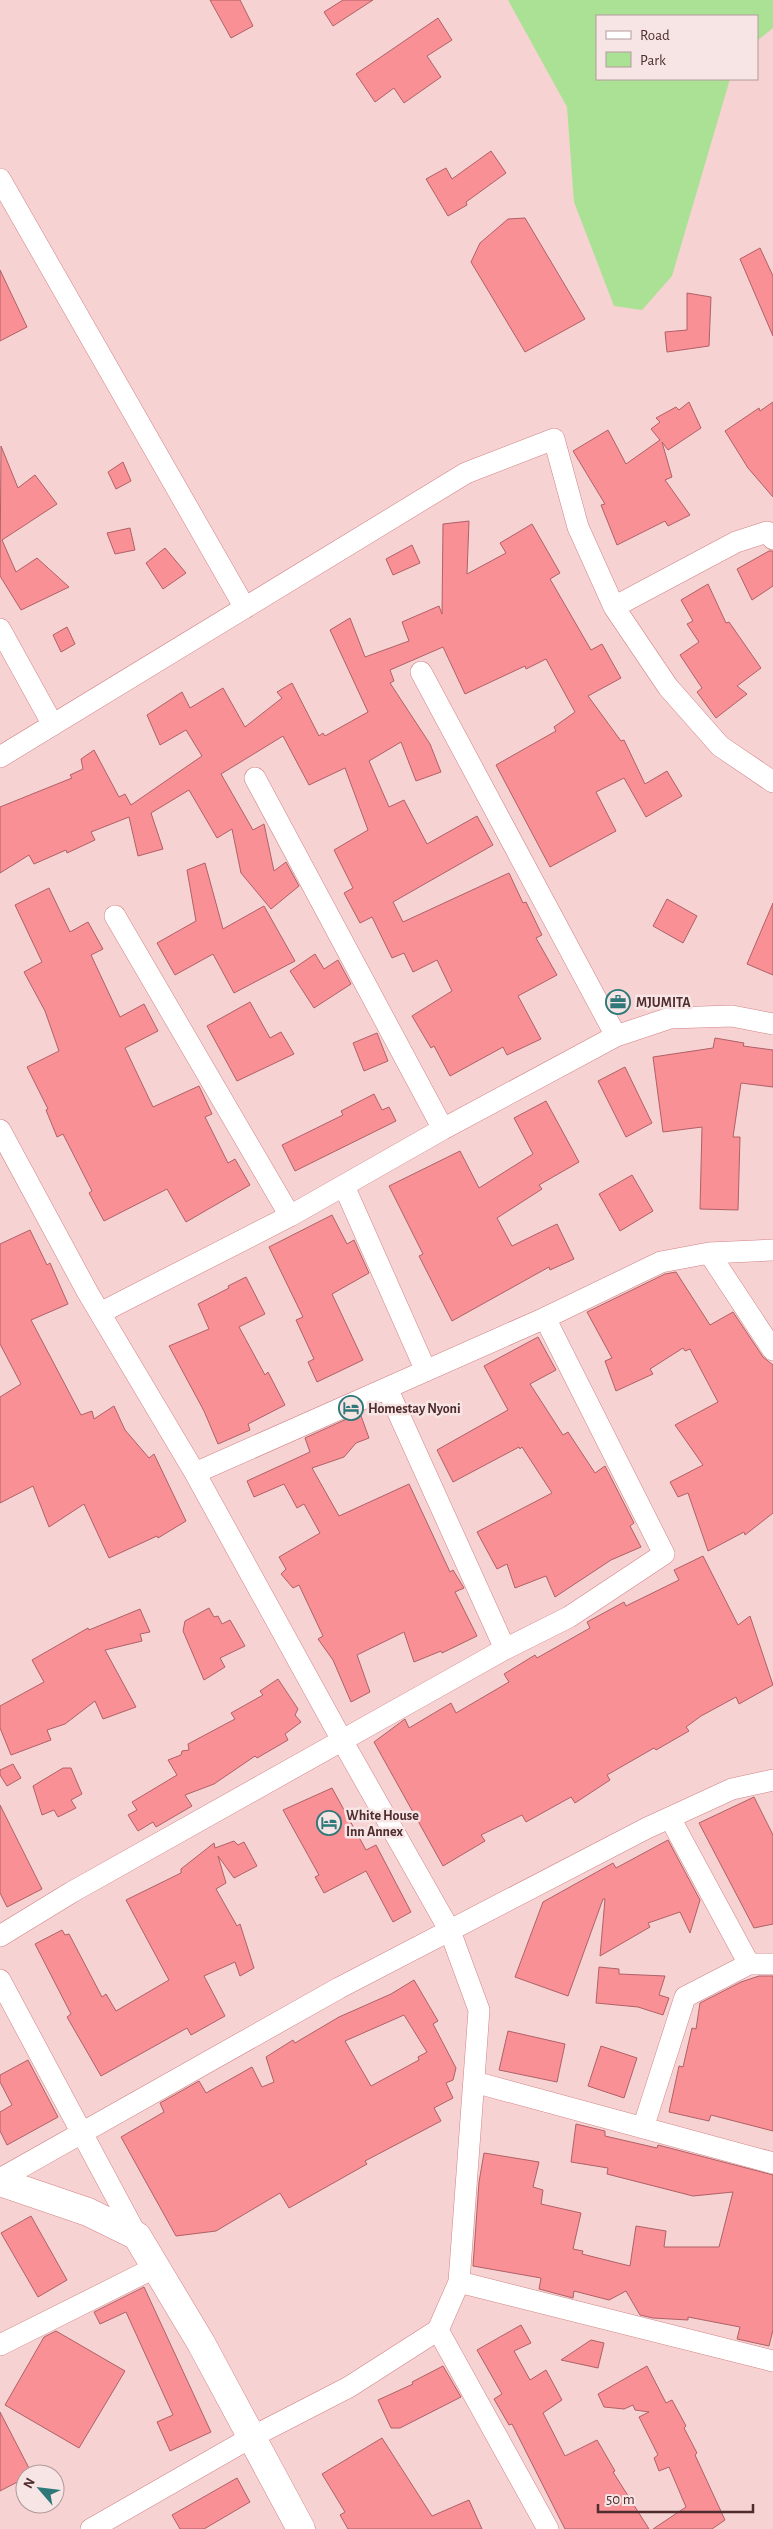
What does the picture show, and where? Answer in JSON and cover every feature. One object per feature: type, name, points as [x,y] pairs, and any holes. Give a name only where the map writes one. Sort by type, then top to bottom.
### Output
[{"type":"street","points":[[0,179],[245,608]]},
{"type":"street","points":[[0,757],[466,473],[554,439],[578,527],[614,607],[668,687],[720,746],[773,782]]},
{"type":"street","points":[[614,607],[736,542],[771,533]]},
{"type":"street","points":[[0,629],[52,725]]},
{"type":"street","points":[[420,672],[616,1036]]},
{"type":"street","points":[[255,778],[443,1129]]},
{"type":"street","points":[[115,916],[290,1216]]},
{"type":"street","points":[[100,1314],[290,1216],[443,1129],[616,1036],[670,1018],[732,1016],[773,1024]]},
{"type":"street","points":[[0,1130],[100,1314],[195,1473],[343,1742],[450,1931],[479,2010],[459,2282],[438,2330],[349,2387],[250,2438],[91,2529]]},
{"type":"street","points":[[344,1186],[426,1370]]},
{"type":"street","points":[[195,1473],[545,1318],[660,1262],[709,1253],[773,1250]]},
{"type":"street","points":[[709,1253],[773,1350]]},
{"type":"street","points":[[0,1936],[72,1892],[343,1742],[505,1649],[569,1617],[664,1554],[545,1318]]},
{"type":"street","points":[[387,1388],[505,1649]]},
{"type":"street","points":[[0,2181],[81,2133],[339,1988],[670,1818],[732,1789],[773,1780]]},
{"type":"street","points":[[670,1818],[749,1964]]},
{"type":"street","points":[[643,2128],[686,1997],[749,1964],[773,1964]]},
{"type":"street","points":[[0,1980],[154,2268],[201,2343],[250,2438],[301,2529]]},
{"type":"street","points":[[474,2082],[773,2163]]},
{"type":"street","points":[[0,2181],[88,2212],[137,2236]]},
{"type":"street","points":[[0,2345],[154,2268]]},
{"type":"street","points":[[459,2282],[773,2361]]},
{"type":"street","points":[[438,2330],[548,2529]]},
{"type":"green space","points":[[508,0],[773,0],[773,28],[758,40],[758,15],[596,15],[596,80],[730,80],[672,276],[642,310],[614,306],[574,202],[567,107]]},
{"type":"building","points":[[210,0],[240,0],[253,26],[231,38]]},
{"type":"building","points":[[343,0],[373,0],[333,26],[324,12]]},
{"type":"building","points":[[438,18],[452,40],[427,56],[441,77],[404,103],[394,88],[375,102],[356,74]]},
{"type":"building","points":[[491,151],[506,173],[466,202],[467,205],[448,216],[426,179],[446,168],[452,179]]},
{"type":"building","points":[[525,218],[585,319],[525,352],[471,262],[480,243],[508,219]]},
{"type":"building","points":[[760,248],[773,276],[773,336],[740,259]]},
{"type":"building","points":[[0,270],[27,327],[0,341]]},
{"type":"building","points":[[687,293],[711,297],[709,346],[667,352],[665,332],[687,330]]},
{"type":"building","points":[[689,402],[701,428],[668,450],[662,442],[672,477],[665,480],[690,515],[668,526],[665,521],[617,545],[601,505],[605,504],[573,451],[608,430],[626,464],[660,440],[651,429],[660,422],[656,418],[676,407],[679,410]]},
{"type":"building","points":[[773,402],[773,497],[748,468],[725,431],[759,408],[760,411]]},
{"type":"building","points":[[1,446],[18,488],[35,475],[57,504],[2,540],[16,572],[37,558],[69,587],[21,610],[0,576]]},
{"type":"building","points":[[123,462],[131,481],[116,489],[108,472]]},
{"type":"building","points":[[469,521],[467,574],[506,553],[500,543],[532,524],[560,573],[550,579],[591,650],[602,644],[621,678],[588,696],[621,741],[624,740],[645,784],[667,771],[682,796],[646,817],[624,778],[596,792],[616,831],[550,867],[496,765],[556,731],[554,727],[575,712],[546,659],[526,669],[525,666],[465,694],[443,647],[390,670],[394,681],[390,683],[430,744],[441,772],[416,781],[401,742],[369,761],[389,807],[404,800],[427,844],[477,816],[493,845],[393,902],[403,922],[509,873],[523,903],[526,902],[542,935],[536,938],[557,975],[518,996],[541,1039],[507,1055],[503,1047],[450,1076],[434,1046],[431,1048],[412,1016],[452,991],[437,960],[413,972],[404,953],[392,958],[372,917],[360,923],[344,893],[353,888],[334,850],[368,830],[345,768],[309,785],[283,736],[221,774],[253,830],[264,824],[274,871],[286,862],[299,886],[271,909],[241,873],[232,829],[217,838],[189,790],[151,813],[163,849],[138,856],[129,817],[91,832],[95,840],[67,853],[66,850],[34,864],[29,855],[0,873],[0,807],[72,778],[70,775],[83,769],[81,759],[94,750],[119,797],[125,794],[131,805],[202,756],[186,730],[160,745],[147,715],[182,692],[190,708],[223,688],[245,727],[282,698],[277,692],[292,683],[319,736],[323,733],[325,736],[368,712],[330,630],[350,618],[365,657],[409,641],[402,622],[439,606],[442,614],[443,524]]},
{"type":"building","points":[[130,528],[135,550],[115,554],[107,533]]},
{"type":"building","points":[[412,545],[420,563],[393,575],[386,559]]},
{"type":"building","points":[[165,548],[186,573],[163,589],[146,563]]},
{"type":"building","points":[[769,551],[773,551],[773,586],[752,600],[737,569]]},
{"type":"building","points":[[708,584],[726,623],[729,622],[761,668],[737,686],[747,694],[716,718],[697,692],[702,688],[680,655],[699,642],[687,624],[693,621],[681,600]]},
{"type":"building","points":[[67,627],[75,644],[61,652],[53,635]]},
{"type":"building","points":[[205,863],[223,929],[264,906],[295,961],[234,993],[213,954],[175,975],[157,943],[196,921],[187,870]]},
{"type":"building","points":[[49,888],[70,932],[88,922],[103,949],[91,955],[120,1017],[144,1004],[158,1031],[125,1048],[153,1107],[199,1086],[212,1114],[205,1117],[228,1163],[235,1159],[250,1185],[186,1222],[167,1189],[104,1221],[89,1193],[92,1191],[63,1134],[57,1137],[46,1110],[48,1109],[27,1067],[59,1051],[45,1011],[24,972],[42,962],[15,905]]},
{"type":"building","points":[[667,899],[697,916],[683,943],[653,926]]},
{"type":"building","points":[[773,903],[773,975],[747,964]]},
{"type":"building","points":[[315,954],[324,969],[338,960],[351,984],[314,1008],[290,971]]},
{"type":"building","points":[[250,1002],[270,1038],[281,1032],[294,1054],[237,1081],[207,1026]]},
{"type":"building","points":[[377,1033],[388,1061],[364,1071],[353,1043]]},
{"type":"building","points":[[715,1038],[744,1043],[743,1046],[773,1050],[773,1087],[741,1083],[733,1137],[740,1137],[738,1210],[700,1209],[702,1127],[663,1132],[653,1057],[713,1048]]},
{"type":"building","points":[[625,1067],[652,1123],[626,1137],[598,1081]]},
{"type":"building","points":[[374,1094],[382,1110],[389,1107],[396,1121],[295,1171],[282,1145],[343,1115],[341,1111]]},
{"type":"building","points":[[546,1101],[579,1162],[539,1185],[542,1189],[497,1218],[512,1246],[557,1224],[574,1259],[550,1270],[549,1267],[452,1321],[419,1256],[423,1254],[389,1186],[460,1151],[479,1188],[533,1154],[514,1118]]},
{"type":"building","points":[[632,1175],[653,1211],[620,1231],[599,1194]]},
{"type":"building","points":[[332,1215],[347,1244],[354,1240],[369,1273],[332,1294],[363,1360],[317,1382],[308,1362],[314,1359],[296,1320],[303,1317],[269,1247]]},
{"type":"building","points":[[30,1230],[47,1265],[50,1263],[68,1304],[31,1320],[81,1415],[92,1411],[94,1419],[114,1406],[125,1430],[149,1458],[154,1454],[186,1521],[158,1538],[157,1536],[109,1558],[84,1504],[49,1527],[33,1486],[0,1503],[0,1397],[21,1384],[0,1344],[0,1244]]},
{"type":"building","points":[[676,1272],[710,1325],[733,1312],[763,1357],[773,1365],[773,1513],[745,1535],[744,1532],[708,1551],[688,1493],[678,1497],[670,1482],[703,1465],[675,1425],[718,1402],[690,1349],[685,1351],[683,1348],[650,1369],[653,1374],[616,1391],[605,1361],[612,1358],[587,1312],[665,1274]]},
{"type":"building","points":[[246,1277],[265,1314],[239,1327],[265,1375],[268,1372],[285,1405],[248,1424],[250,1430],[218,1444],[204,1411],[169,1346],[209,1329],[198,1304]]},
{"type":"building","points":[[538,1337],[556,1370],[530,1384],[563,1435],[568,1432],[595,1473],[605,1466],[634,1523],[630,1526],[641,1547],[611,1560],[555,1597],[546,1576],[515,1588],[507,1564],[497,1569],[477,1532],[552,1493],[522,1447],[453,1482],[437,1450],[508,1410],[484,1366]]},
{"type":"building","points":[[360,1413],[369,1438],[356,1443],[344,1457],[312,1468],[339,1516],[409,1484],[450,1572],[453,1570],[464,1588],[455,1592],[477,1636],[442,1653],[441,1651],[414,1662],[404,1632],[357,1655],[370,1692],[351,1702],[333,1660],[318,1639],[323,1636],[299,1585],[293,1588],[281,1574],[286,1569],[279,1557],[320,1533],[304,1504],[297,1508],[284,1484],[254,1497],[247,1481],[310,1452],[305,1438]]},
{"type":"building","points":[[703,1556],[738,1625],[750,1616],[773,1685],[739,1704],[736,1697],[701,1716],[686,1727],[689,1731],[656,1750],[654,1748],[607,1775],[610,1780],[575,1803],[571,1797],[526,1822],[522,1815],[481,1835],[485,1841],[443,1866],[374,1742],[405,1719],[409,1728],[451,1703],[456,1713],[509,1682],[504,1674],[535,1655],[537,1658],[590,1628],[587,1622],[624,1602],[626,1606],[679,1580],[674,1570]]},
{"type":"building","points":[[209,1608],[214,1617],[218,1616],[222,1624],[230,1620],[245,1646],[220,1658],[225,1667],[204,1680],[183,1631],[185,1621]]},
{"type":"building","points":[[140,1609],[150,1632],[140,1634],[142,1641],[105,1650],[136,1707],[103,1719],[95,1701],[65,1724],[47,1730],[51,1740],[11,1755],[0,1728],[0,1706],[44,1682],[32,1660],[88,1628],[89,1630]]},
{"type":"building","points":[[278,1679],[298,1709],[295,1715],[301,1722],[285,1734],[288,1740],[257,1758],[255,1756],[214,1784],[185,1795],[192,1806],[156,1827],[153,1822],[138,1831],[128,1815],[137,1810],[132,1802],[177,1775],[168,1760],[181,1755],[182,1751],[189,1750],[188,1744],[235,1719],[231,1713],[263,1695],[260,1691]]},
{"type":"building","points":[[13,1764],[21,1778],[7,1786],[0,1775],[0,1770]]},
{"type":"building","points":[[63,1768],[71,1768],[82,1794],[71,1800],[76,1808],[58,1817],[54,1810],[42,1815],[33,1786]]},
{"type":"building","points":[[332,1788],[366,1850],[376,1845],[411,1912],[393,1922],[366,1871],[324,1893],[315,1877],[319,1875],[283,1810]]},
{"type":"building","points":[[754,1797],[773,1835],[773,1924],[754,1928],[699,1823]]},
{"type":"building","points":[[0,1805],[42,1889],[7,1907],[0,1893]]},
{"type":"building","points":[[668,1840],[700,1900],[690,1933],[680,1912],[648,1923],[650,1927],[600,1956],[605,1899],[603,1899],[568,1996],[515,1977],[543,1902],[613,1863],[616,1868]]},
{"type":"building","points":[[234,1841],[238,1845],[244,1842],[257,1866],[234,1878],[218,1856],[226,1883],[216,1889],[237,1926],[240,1924],[254,1968],[240,1976],[235,1962],[204,1976],[225,2016],[191,2035],[187,2028],[101,2076],[67,2017],[71,2014],[35,1944],[62,1930],[65,1935],[69,1934],[102,1997],[106,1994],[116,2011],[169,1980],[126,1900],[181,1873],[181,1869],[214,1843],[215,1848]]},
{"type":"building","points":[[599,1967],[619,1969],[619,1974],[665,1976],[659,1995],[669,1998],[663,2015],[638,2007],[596,2003]]},
{"type":"building","points":[[759,1976],[773,1976],[773,2131],[711,2115],[709,2121],[669,2112],[679,2066],[683,2067],[692,2028],[696,2029],[700,2003],[741,1982]]},
{"type":"building","points":[[414,1980],[438,2021],[433,2024],[456,2068],[453,2080],[446,2083],[453,2098],[434,2108],[441,2121],[365,2161],[367,2164],[289,2208],[280,2193],[216,2231],[176,2236],[121,2137],[164,2112],[160,2103],[199,2081],[206,2093],[252,2067],[262,2087],[274,2082],[266,2057],[293,2040],[295,2043],[339,2017],[391,1994]],"holes":[[[404,2015],[427,2052],[418,2057],[419,2060],[371,2086],[345,2041]]]},
{"type":"building","points":[[508,2031],[565,2044],[557,2082],[499,2070]]},
{"type":"building","points":[[601,2046],[637,2058],[624,2098],[588,2086]]},
{"type":"building","points":[[28,2060],[58,2117],[7,2145],[0,2131],[0,2112],[12,2105],[0,2082],[0,2075]]},
{"type":"building","points":[[576,2124],[605,2131],[605,2136],[657,2148],[658,2145],[773,2175],[773,2330],[769,2346],[737,2339],[740,2327],[688,2317],[688,2320],[653,2318],[640,2315],[626,2291],[609,2300],[574,2291],[573,2298],[539,2289],[541,2278],[473,2266],[479,2182],[484,2153],[539,2162],[533,2187],[543,2190],[541,2204],[581,2213],[573,2249],[583,2251],[582,2254],[630,2266],[636,2226],[666,2231],[664,2247],[719,2247],[733,2192],[693,2196],[607,2174],[608,2168],[571,2162]]},
{"type":"building","points":[[31,2216],[67,2280],[38,2297],[1,2233]]},
{"type":"building","points":[[144,2287],[211,2432],[170,2451],[157,2422],[173,2415],[126,2312],[100,2324],[94,2312]]},
{"type":"building","points":[[521,2325],[531,2343],[514,2351],[530,2380],[546,2370],[562,2400],[543,2413],[565,2456],[597,2440],[615,2471],[613,2472],[649,2529],[565,2529],[512,2424],[509,2425],[494,2399],[502,2394],[477,2350]]},
{"type":"building","points":[[56,2331],[125,2371],[79,2448],[5,2405],[44,2337]]},
{"type":"building","points":[[591,2340],[604,2343],[598,2368],[561,2360]]},
{"type":"building","points":[[443,2366],[461,2397],[400,2428],[391,2428],[378,2400],[413,2384],[412,2382]]},
{"type":"building","points":[[647,2366],[666,2403],[672,2400],[686,2426],[684,2428],[697,2453],[695,2455],[725,2520],[712,2529],[653,2529],[686,2507],[669,2467],[659,2471],[654,2458],[658,2455],[639,2417],[649,2412],[635,2410],[633,2405],[624,2409],[604,2407],[598,2394]]},
{"type":"building","points":[[0,2412],[27,2464],[15,2464],[15,2483],[0,2491]]},
{"type":"building","points":[[382,2438],[432,2516],[469,2500],[482,2529],[348,2529],[340,2515],[345,2512],[322,2474]]},
{"type":"building","points":[[237,2478],[250,2502],[204,2529],[180,2529],[172,2515]]},
{"type":"place","name":"MJUMITA","points":[[618,1002]]},
{"type":"place","name":"Homestay Nyoni","points":[[351,1408]]},
{"type":"place","name":"White House Inn Annex","points":[[329,1823]]}]
